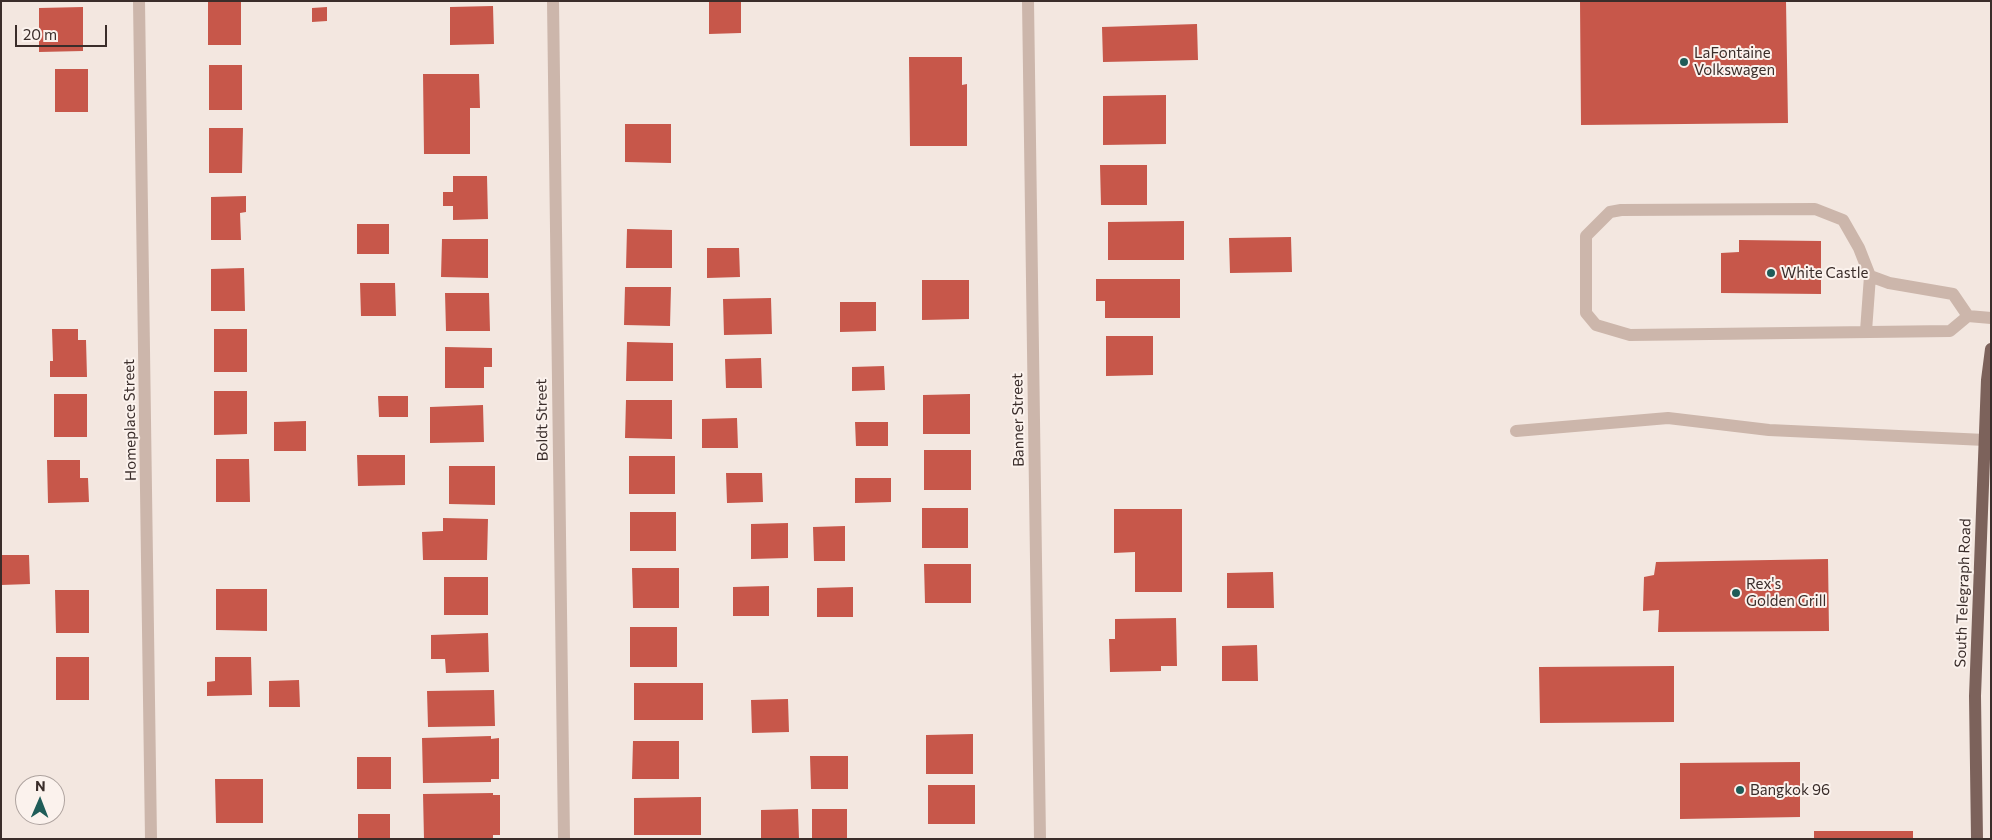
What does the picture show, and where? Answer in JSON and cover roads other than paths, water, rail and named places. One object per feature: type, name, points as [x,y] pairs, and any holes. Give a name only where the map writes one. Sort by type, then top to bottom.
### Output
[{"type":"main road","name":"South Telegraph Road","points":[[1977,839],[1975,696],[1985,440],[1991,349]]},
{"type":"street","name":"Homeplace Street","points":[[139,1],[151,839]]},
{"type":"street","name":"Boldt Street","points":[[553,1],[564,839]]},
{"type":"street","name":"Banner Street","points":[[1028,1],[1040,839]]},
{"type":"street","points":[[1866,332],[1870,276],[1859,248],[1843,220],[1815,209],[1621,210],[1610,212],[1586,236],[1586,313],[1596,325],[1630,335],[1950,331],[1968,316],[1991,318]]},
{"type":"street","points":[[1870,276],[1889,283],[1953,294],[1968,316]]},
{"type":"street","points":[[1516,431],[1668,418],[1769,430],[1985,440]]},
{"type":"place","name":"LaFontaine Volkswagen","points":[[1684,62]]},
{"type":"place","name":"White Castle","points":[[1771,273]]},
{"type":"place","name":"Rex's Golden Grill","points":[[1736,593]]},
{"type":"place","name":"Bangkok 96","points":[[1740,790]]}]
